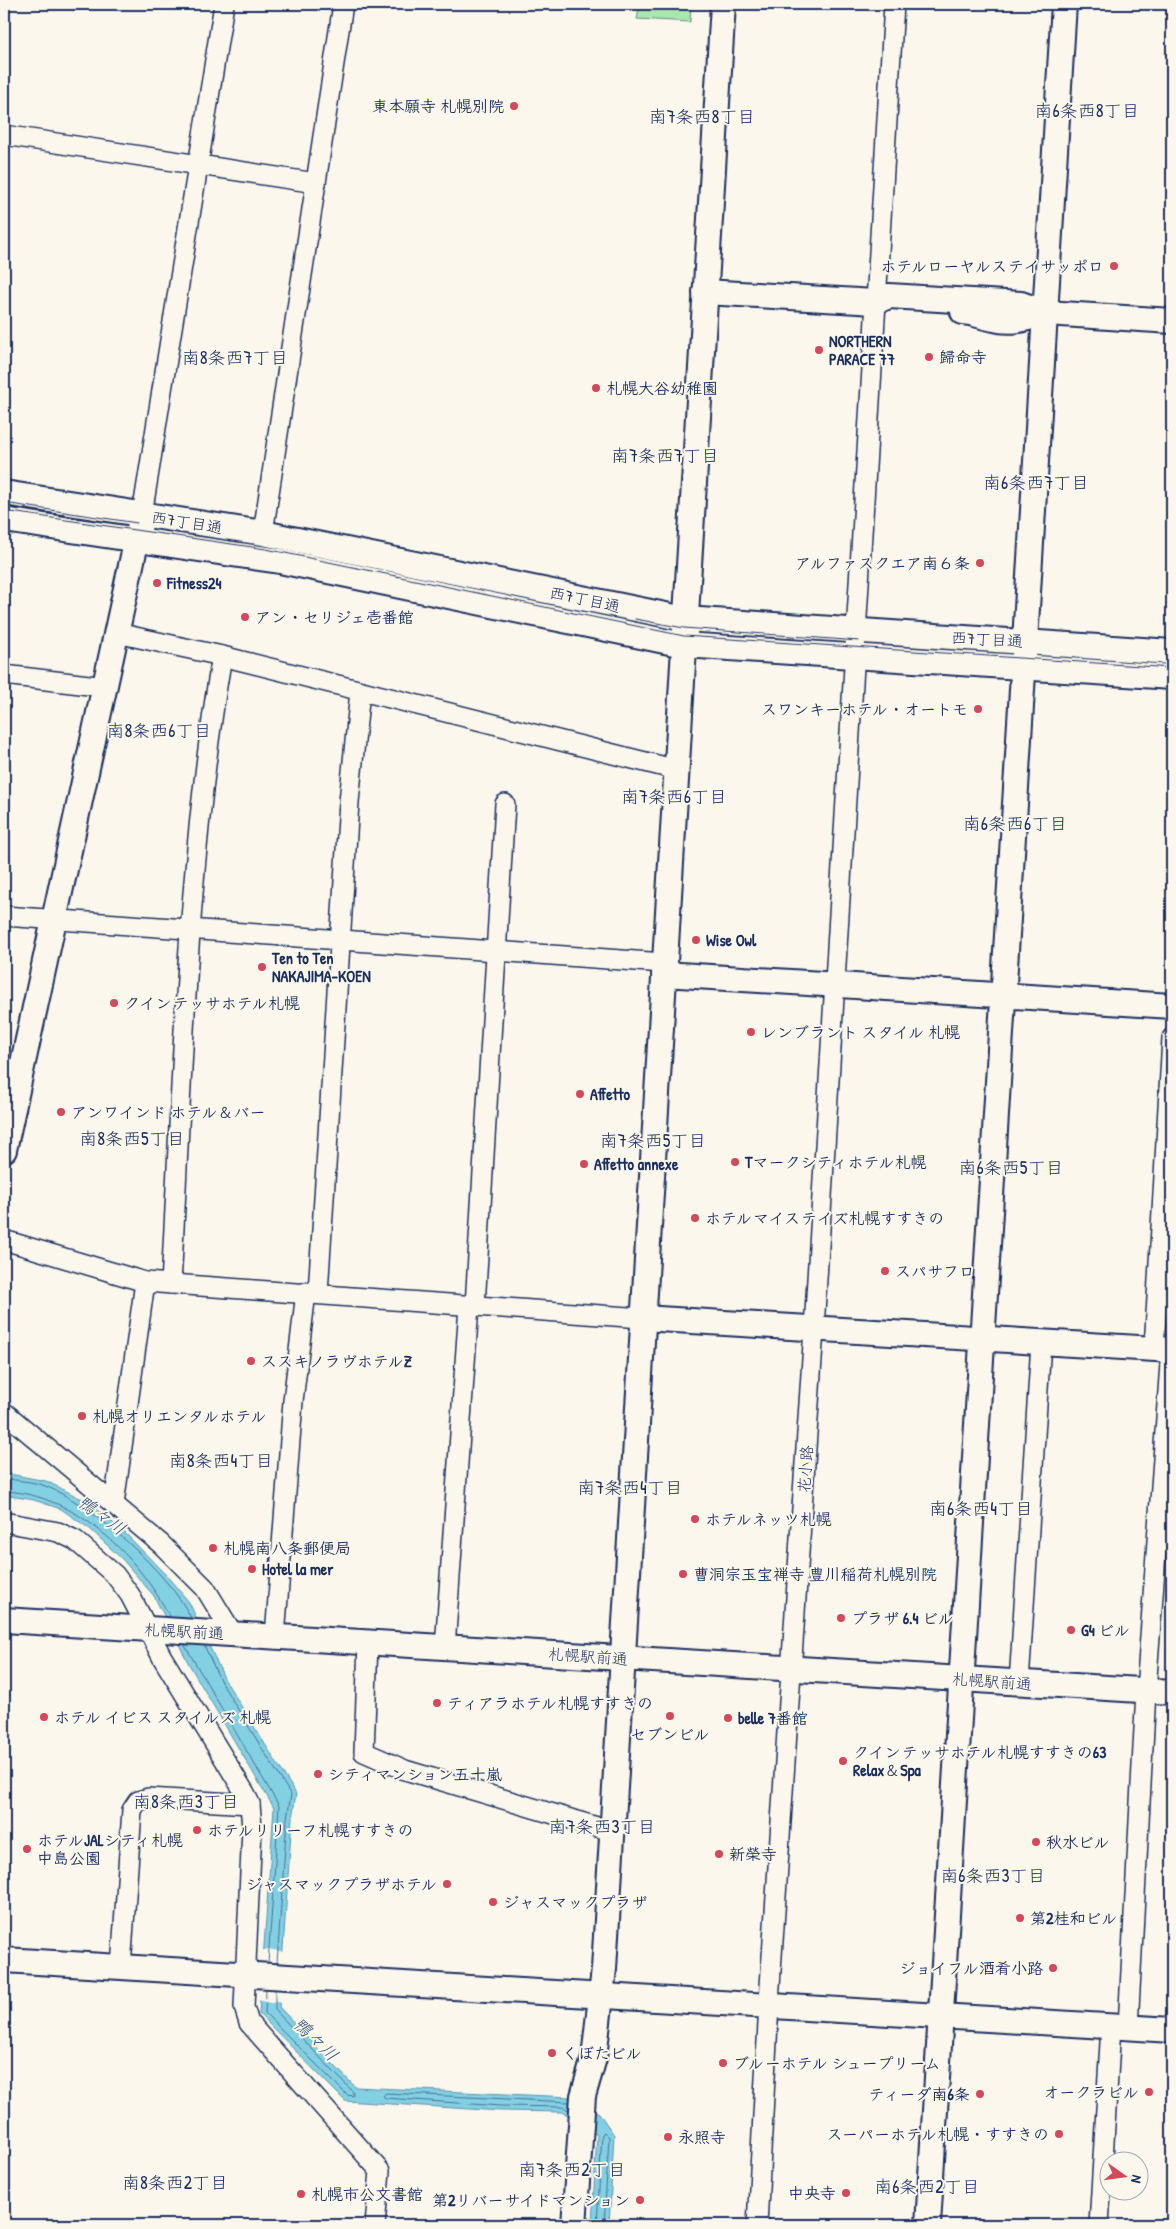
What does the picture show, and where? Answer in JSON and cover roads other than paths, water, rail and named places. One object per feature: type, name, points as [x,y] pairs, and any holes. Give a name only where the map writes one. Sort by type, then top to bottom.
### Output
[{"type":"street","points":[[4,1150],[138,538],[224,4]]},
{"type":"street","points":[[262,533],[343,4]]},
{"type":"street","points":[[574,2225],[583,2096],[594,2058],[601,1996],[723,4]]},
{"type":"street","name":"花小路","points":[[757,2225],[769,2007],[814,1329],[894,4]]},
{"type":"street","points":[[928,2225],[1005,995],[1064,4]]},
{"type":"street","points":[[4,135],[316,183]]},
{"type":"street","points":[[705,292],[876,302],[889,296],[898,296],[1021,304],[1046,313],[1172,321]]},
{"type":"street","name":"西7丁目通","points":[[4,493],[262,533],[685,619],[1172,652]]},
{"type":"street","name":"西7丁目通","points":[[4,520],[138,538],[280,561],[684,645],[1172,677]]},
{"type":"street","points":[[117,632],[222,656],[677,770]]},
{"type":"street","points":[[171,1284],[190,929],[208,732],[222,656]]},
{"type":"street","points":[[4,675],[106,687]]},
{"type":"street","points":[[275,1637],[294,1401],[312,1292],[341,940],[349,802],[360,692]]},
{"type":"street","points":[[445,1648],[472,1306],[505,804]]},
{"type":"street","points":[[4,916],[496,951],[835,984],[1172,1006]]},
{"type":"street","points":[[1099,2225],[1120,2027],[1146,1690],[1166,1350],[1172,1038]]},
{"type":"street","points":[[4,1240],[145,1282],[312,1292],[642,1318],[1166,1350]]},
{"type":"street","points":[[114,1504],[145,1282]]},
{"type":"street","points":[[1019,1683],[1041,1343]]},
{"type":"street","points":[[4,1412],[161,1544],[205,1588],[233,1634]]},
{"type":"street","points":[[4,1522],[58,1532],[75,1540],[115,1575],[130,1595],[146,1629],[250,1804],[252,1828],[250,1975],[244,2007],[249,2023],[380,2171],[375,2225]]},
{"type":"street","name":"札幌駅前通","points":[[4,1620],[1172,1692]]},
{"type":"street","points":[[368,1643],[364,1752],[406,1770],[611,1831]]},
{"type":"street","points":[[122,1967],[132,1810],[138,1801],[148,1798],[250,1804]]},
{"type":"street","points":[[4,1960],[1172,2030]]},
{"type":"water","name":"鴨々川","points":[[4,1473],[46,1481],[88,1502],[125,1533],[165,1574],[189,1602],[225,1680],[296,1794],[292,1818],[279,2007],[355,2087],[570,2097],[599,2113],[614,2135],[609,2225],[592,2225],[597,2135],[563,2112],[501,2111],[345,2101],[259,2014],[274,1808],[190,1666],[154,1596],[122,1559],[90,1529],[61,1509],[34,1500],[4,1495]]},
{"type":"tram line","points":[[4,503],[137,523]]},
{"type":"tram line","points":[[4,511],[266,549],[684,636],[1172,668]]},
{"type":"tram line","points":[[635,619],[684,628],[859,641]]},
{"type":"place","name":"東本願寺 札幌別院","points":[[514,106]]},
{"type":"place","name":"ホテルローヤルステイサッポロ","points":[[1114,266]]},
{"type":"place","name":"NORTHERN PARACE 77","points":[[819,350]]},
{"type":"place","name":"歸命寺","points":[[929,357]]},
{"type":"place","name":"札幌大谷幼稚園","points":[[596,388]]},
{"type":"place","name":"アルファスクエア南６条","points":[[980,563]]},
{"type":"place","name":"Fitness24","points":[[157,583]]},
{"type":"place","name":"アン・セリジェ壱番館","points":[[245,617]]},
{"type":"place","name":"スワンキーホテル・オートモ","points":[[978,709]]},
{"type":"place","name":"Wise Owl","points":[[696,940]]},
{"type":"place","name":"Ten to Ten NAKAJIMA-KOEN","points":[[262,967]]},
{"type":"place","name":"クインテッサホテル札幌","points":[[114,1003]]},
{"type":"place","name":"レンブラント スタイル 札幌","points":[[751,1032]]},
{"type":"place","name":"Affetto","points":[[580,1094]]},
{"type":"place","name":"アンワインド ホテル＆バー","points":[[61,1112]]},
{"type":"place","name":"Tマークシティホテル札幌","points":[[735,1162]]},
{"type":"place","name":"Affetto annexe","points":[[584,1164]]},
{"type":"place","name":"ホテルマイステイズ札幌すすきの","points":[[695,1218]]},
{"type":"place","name":"スパサフロ","points":[[885,1271]]},
{"type":"place","name":"ススキノラヴホテルZ","points":[[251,1361]]},
{"type":"place","name":"札幌オリエンタルホテル","points":[[82,1416]]},
{"type":"place","name":"ホテルネッツ札幌","points":[[695,1519]]},
{"type":"place","name":"札幌南八条郵便局","points":[[213,1548]]},
{"type":"place","name":"Hotel la mer","points":[[252,1569]]},
{"type":"place","name":"曹洞宗玉宝禅寺 豊川稲荷札幌別院","points":[[683,1574]]},
{"type":"place","name":"プラザ 6.4 ビル","points":[[841,1618]]},
{"type":"place","name":"G4 ビル","points":[[1071,1630]]},
{"type":"place","name":"ティアラホテル札幌すすきの","points":[[437,1703]]},
{"type":"place","name":"セブンビル","points":[[670,1716]]},
{"type":"place","name":"ホテル イビス スタイルズ 札幌","points":[[44,1717]]},
{"type":"place","name":"belle 7番館","points":[[728,1718]]},
{"type":"place","name":"クインテッサホテル札幌すすきの63 Relax＆Spa","points":[[843,1761]]},
{"type":"place","name":"シティマンション五十嵐","points":[[318,1774]]},
{"type":"place","name":"ホテルリリーフ札幌すすきの","points":[[197,1830]]},
{"type":"place","name":"秋水ビル","points":[[1036,1842]]},
{"type":"place","name":"ホテルJALシティ札幌 中島公園","points":[[27,1849]]},
{"type":"place","name":"新榮寺","points":[[719,1854]]},
{"type":"place","name":"ジャスマックプラザホテル","points":[[447,1884]]},
{"type":"place","name":"ジャスマックプラザ","points":[[493,1902]]},
{"type":"place","name":"第2桂和ビル","points":[[1020,1918]]},
{"type":"place","name":"ジョイフル酒肴小路","points":[[1053,1968]]},
{"type":"place","name":"くぼたビル","points":[[552,2053]]},
{"type":"place","name":"ブルーホテル シュープリーム","points":[[723,2063]]},
{"type":"place","name":"オークラビル","points":[[1149,2092]]},
{"type":"place","name":"ティーダ南6条","points":[[980,2094]]},
{"type":"place","name":"スーパーホテル札幌・すすきの","points":[[1059,2134]]},
{"type":"place","name":"永照寺","points":[[668,2137]]},
{"type":"place","name":"中央寺","points":[[846,2193]]},
{"type":"place","name":"札幌市公文書館","points":[[301,2194]]},
{"type":"place","name":"第2リバーサイドマンション","points":[[640,2200]]},
{"type":"district","name":"南6条西8丁目","points":[[1087,110]]},
{"type":"district","name":"南7条西8丁目","points":[[702,116]]},
{"type":"district","name":"南8条西7丁目","points":[[235,357]]},
{"type":"district","name":"南7条西7丁目","points":[[665,455]]},
{"type":"district","name":"南6条西7丁目","points":[[1036,482]]},
{"type":"district","name":"南8条西6丁目","points":[[159,730]]},
{"type":"district","name":"南7条西6丁目","points":[[674,796]]},
{"type":"district","name":"南6条西6丁目","points":[[1015,823]]},
{"type":"district","name":"南8条西5丁目","points":[[132,1138]]},
{"type":"district","name":"南7条西5丁目","points":[[653,1140]]},
{"type":"district","name":"南6条西5丁目","points":[[1011,1167]]},
{"type":"district","name":"南8条西4丁目","points":[[221,1460]]},
{"type":"district","name":"南7条西4丁目","points":[[630,1487]]},
{"type":"district","name":"南6条西4丁目","points":[[981,1508]]},
{"type":"district","name":"南8条西3丁目","points":[[186,1801]]},
{"type":"district","name":"南7条西3丁目","points":[[602,1826]]},
{"type":"district","name":"南6条西3丁目","points":[[993,1875]]},
{"type":"district","name":"南7条西2丁目","points":[[572,2169]]},
{"type":"district","name":"南8条西2丁目","points":[[175,2182]]},
{"type":"district","name":"南6条西2丁目","points":[[927,2186]]}]
